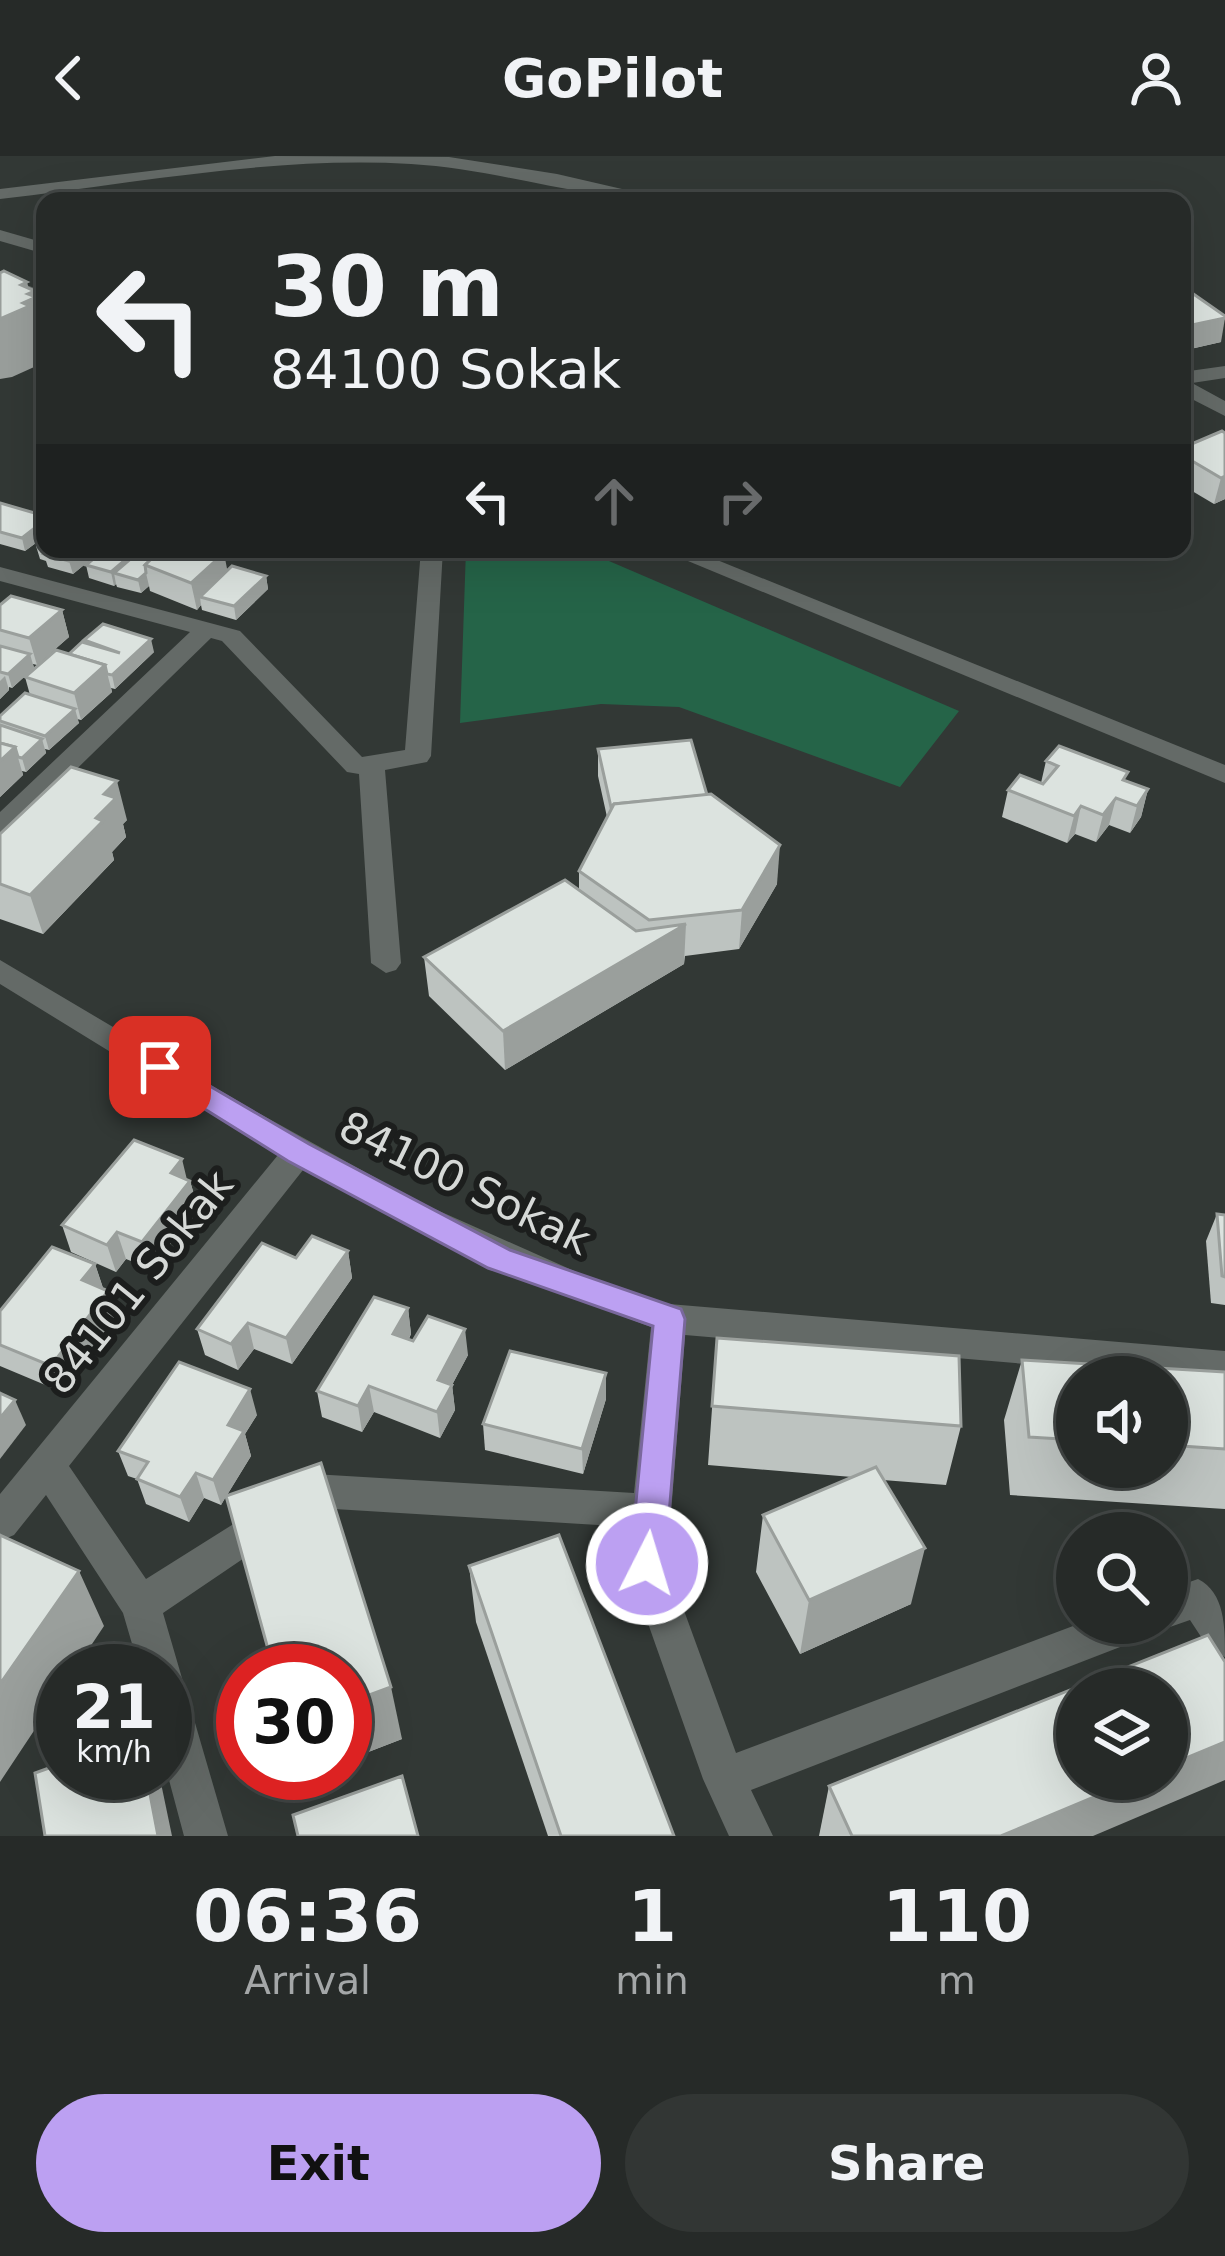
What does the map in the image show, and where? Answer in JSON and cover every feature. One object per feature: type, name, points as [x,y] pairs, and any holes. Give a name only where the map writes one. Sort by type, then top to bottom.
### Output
[{"type":"street","points":[[0,194],[301,160],[372,157],[502,168],[621,192]]},
{"type":"street","points":[[0,235],[36,246]]},
{"type":"street","points":[[0,281],[36,295]]},
{"type":"street","points":[[1191,380],[1225,372]]},
{"type":"street","points":[[1191,388],[1225,410]]},
{"type":"street","points":[[0,574],[231,636],[356,766],[418,756],[431,558]]},
{"type":"street","points":[[692,558],[1225,775]]},
{"type":"street","points":[[10,599],[31,582]]},
{"type":"street","points":[[0,828],[206,630]]},
{"type":"street","points":[[371,764],[386,963]]},
{"type":"street","name":"84100 Sokak","points":[[0,970],[298,1153],[499,1259],[669,1319],[1225,1366]]},
{"type":"street","name":"84101 Sokak","points":[[0,1523],[298,1153]]},
{"type":"street","points":[[669,1319],[647,1564],[724,1779],[751,1836]]},
{"type":"street","points":[[48,1466],[141,1605],[152,1644]]},
{"type":"street","points":[[141,1605],[313,1492],[652,1511]]},
{"type":"street","points":[[1188,1602],[1198,1598],[1225,1639]]},
{"type":"street","points":[[724,1779],[1077,1644]]},
{"type":"street","points":[[192,1786],[206,1836]]},
{"type":"green space","points":[[466,558],[602,558],[959,711],[900,787],[679,707],[601,704],[460,723]]},
{"type":"building","points":[[0,273],[27,282],[21,285],[35,291],[28,294],[36,297],[23,303],[30,306],[0,319]]},
{"type":"building","points":[[1191,292],[1225,316],[1225,318],[1192,325]]},
{"type":"building","points":[[1225,433],[1225,476],[1191,460],[1191,444]]},
{"type":"building","points":[[0,503],[36,513],[36,527],[22,538],[0,532]]},
{"type":"building","points":[[94,558],[127,558],[111,572],[86,565]]},
{"type":"building","points":[[132,558],[152,558],[138,580],[114,573]]},
{"type":"building","points":[[152,558],[218,558],[191,583],[145,565]]},
{"type":"building","points":[[232,566],[266,576],[234,606],[200,597]]},
{"type":"building","points":[[11,596],[62,610],[29,638],[0,630],[0,605]]},
{"type":"building","points":[[103,624],[151,639],[112,675],[105,665],[69,654],[82,642],[120,653],[84,640]]},
{"type":"building","points":[[0,646],[30,654],[8,674],[0,672]]},
{"type":"building","points":[[56,650],[105,665],[74,693],[25,677]]},
{"type":"building","points":[[25,693],[75,709],[45,736],[0,721]]},
{"type":"building","points":[[0,725],[42,739],[18,757],[15,747],[0,743]]},
{"type":"building","points":[[691,740],[707,795],[611,807],[598,749]]},
{"type":"building","points":[[0,743],[15,747],[0,761]]},
{"type":"building","points":[[1059,746],[1128,772],[1123,780],[1148,789],[1137,806],[1116,798],[1103,815],[1081,806],[1074,816],[1008,790],[1020,775],[1043,784],[1058,766],[1046,761]]},
{"type":"building","points":[[71,767],[117,781],[104,794],[116,798],[96,818],[103,821],[30,895],[0,884],[0,834]]},
{"type":"building","points":[[711,794],[780,845],[742,910],[649,920],[579,871],[614,804]]},
{"type":"building","points":[[565,880],[636,931],[686,924],[503,1031],[424,957]]},
{"type":"building","points":[[134,1140],[182,1159],[171,1173],[190,1181],[142,1242],[117,1232],[107,1245],[62,1225]]},
{"type":"building","points":[[1217,1214],[1225,1215],[1225,1277],[1222,1276]]},
{"type":"building","points":[[312,1236],[348,1251],[286,1338],[248,1323],[231,1344],[197,1329],[262,1243],[296,1258]]},
{"type":"building","points":[[52,1247],[95,1264],[82,1280],[108,1291],[51,1366],[0,1345],[0,1311]]},
{"type":"building","points":[[374,1297],[408,1308],[393,1334],[413,1341],[428,1316],[465,1329],[438,1380],[452,1385],[437,1412],[369,1386],[358,1406],[317,1391]]},
{"type":"building","points":[[717,1338],[959,1356],[961,1426],[712,1406]]},
{"type":"building","points":[[510,1351],[606,1373],[582,1449],[483,1424]]},
{"type":"building","points":[[1022,1360],[1056,1362],[1056,1439],[1029,1437]]},
{"type":"building","points":[[179,1362],[250,1389],[228,1425],[244,1431],[213,1480],[196,1473],[180,1497],[137,1479],[148,1462],[118,1451]]},
{"type":"building","points":[[1188,1370],[1225,1372],[1225,1449],[1188,1446]]},
{"type":"building","points":[[0,1393],[15,1400],[0,1418]]},
{"type":"building","points":[[321,1463],[391,1687],[372,1694],[372,1644],[267,1644],[226,1496]]},
{"type":"building","points":[[876,1467],[925,1548],[809,1600],[763,1515]]},
{"type":"building","points":[[0,1535],[79,1571],[0,1684]]},
{"type":"building","points":[[559,1535],[674,1836],[561,1836],[469,1566]]},
{"type":"building","points":[[1208,1635],[1225,1662],[1225,1742],[1188,1757],[1188,1668],[1125,1668]]},
{"type":"building","points":[[1056,1696],[1056,1800],[1087,1800],[1001,1836],[852,1836],[829,1786]]},
{"type":"building","points":[[402,1776],[418,1836],[298,1836],[293,1815],[335,1800],[372,1800],[372,1787]]},
{"type":"building","points":[[39,1800],[151,1800],[158,1836],[45,1836]]},
{"type":"route","points":[[160,1067],[298,1153],[499,1259],[669,1319],[647,1564]]}]
